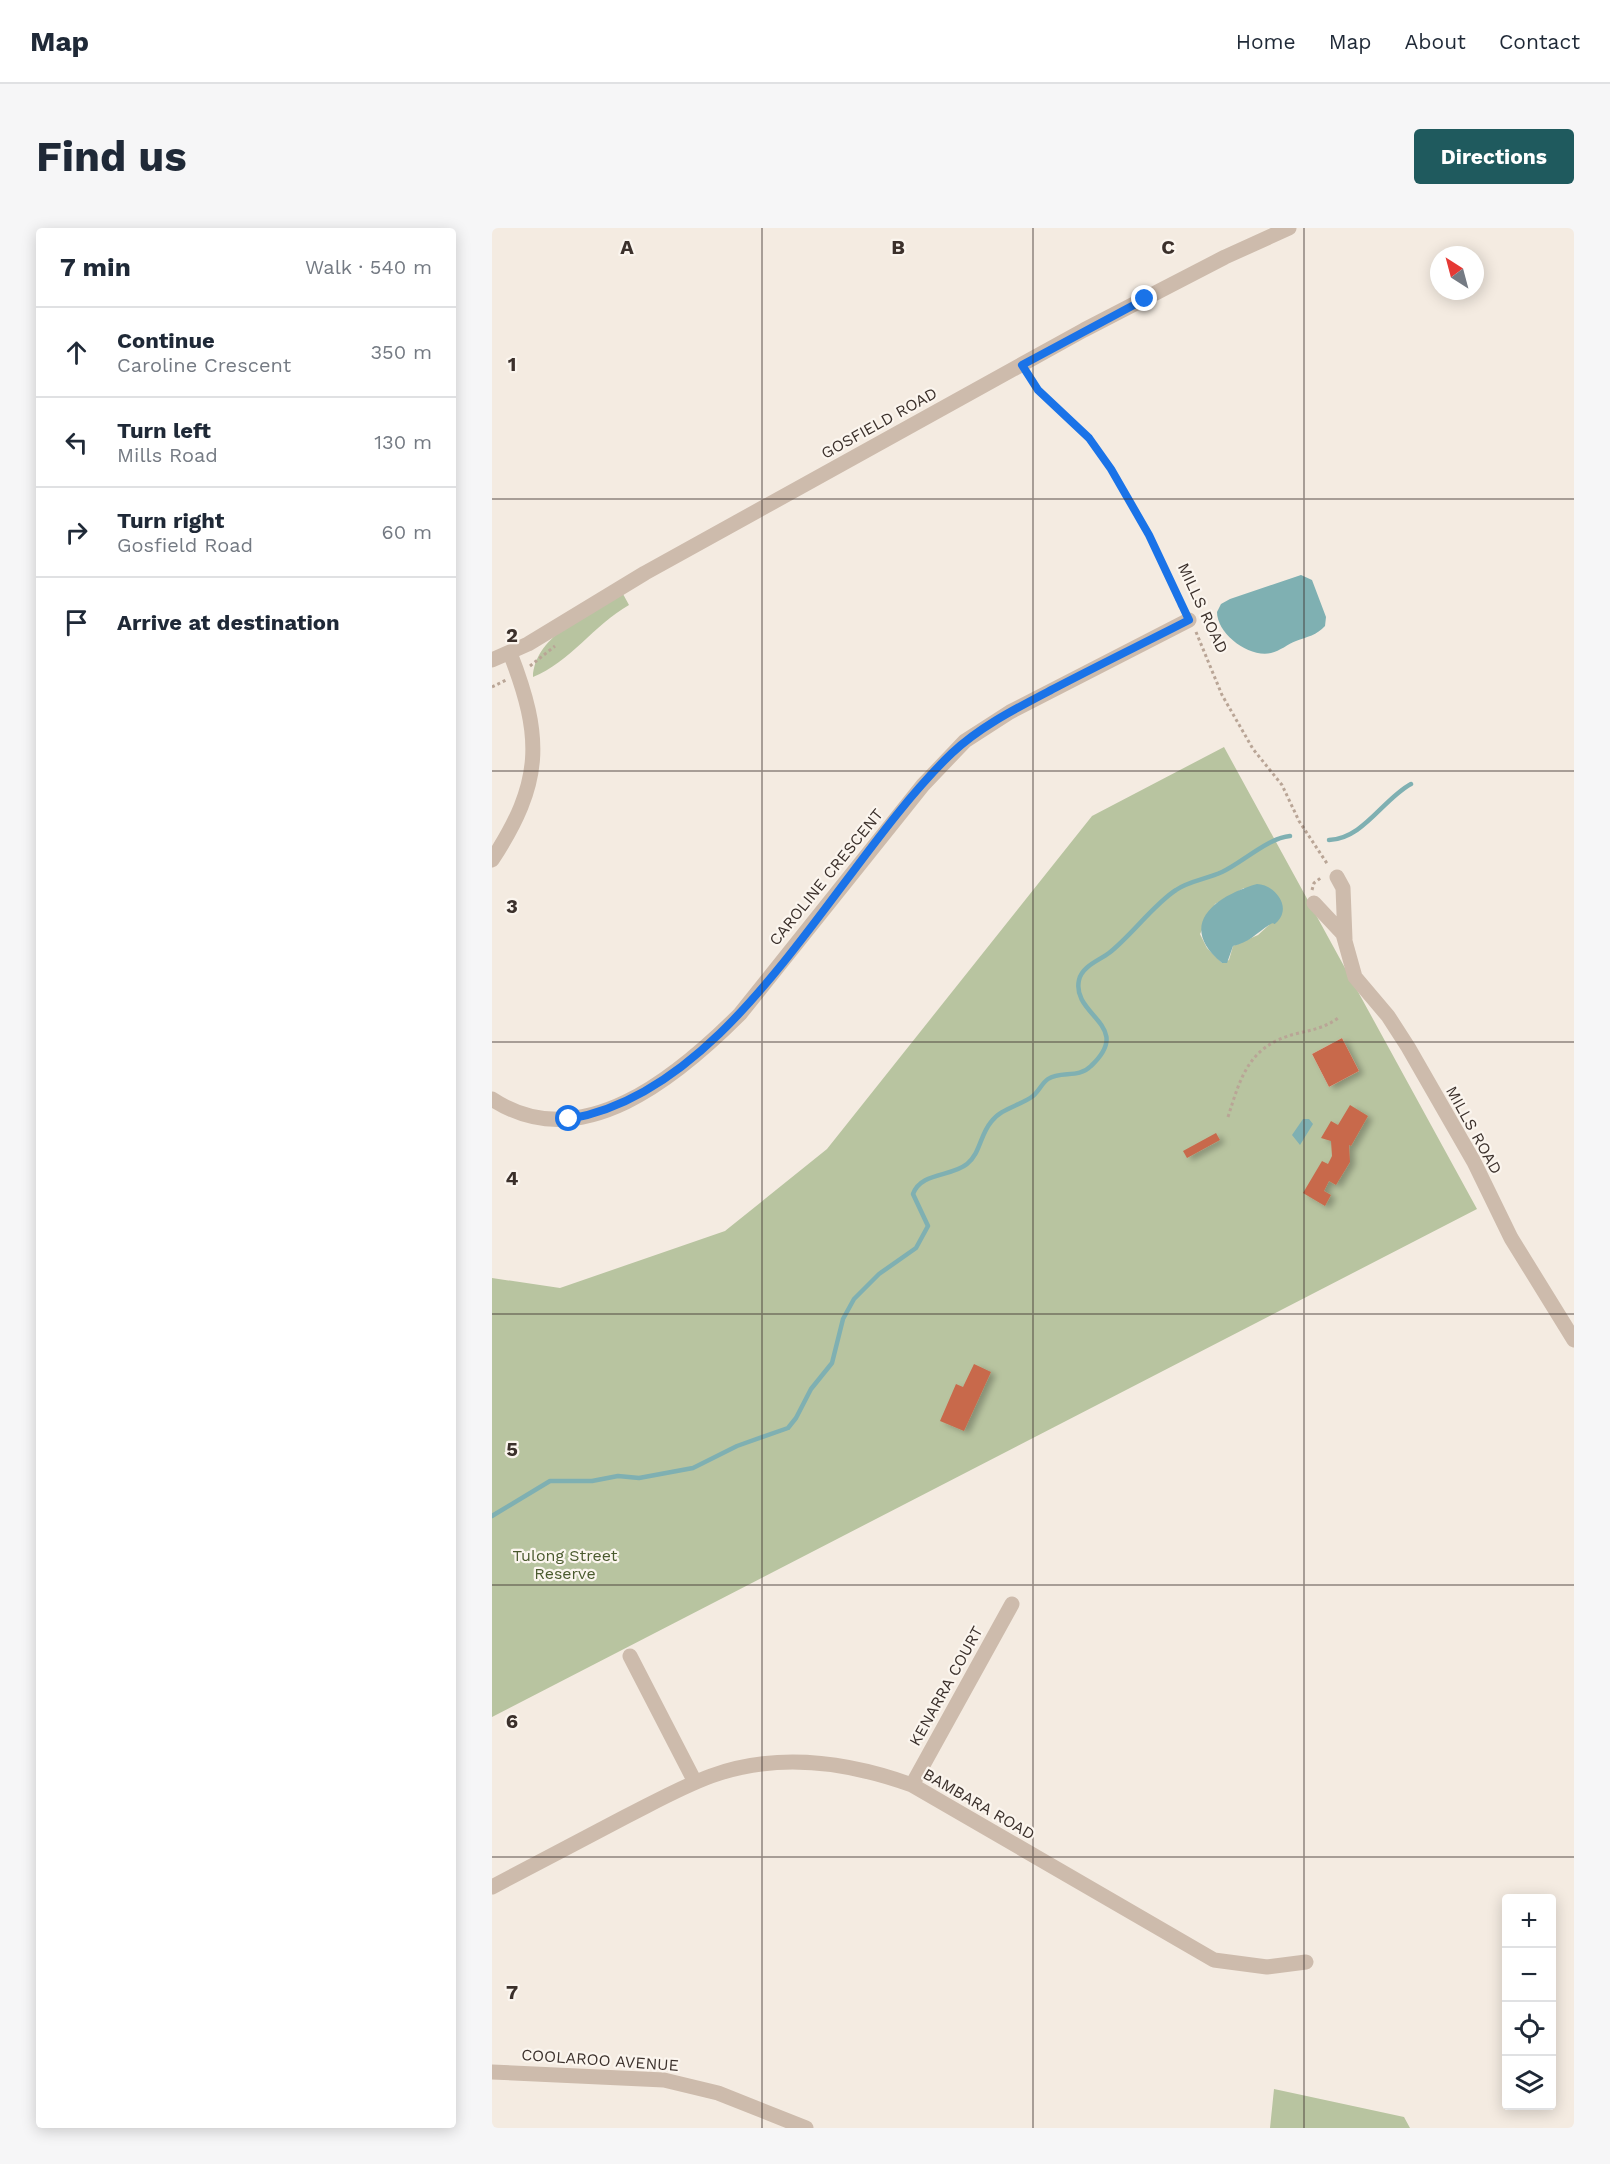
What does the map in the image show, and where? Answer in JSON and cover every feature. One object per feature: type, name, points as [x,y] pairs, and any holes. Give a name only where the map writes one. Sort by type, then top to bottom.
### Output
[{"type":"street","name":"GOSFIELD ROAD","points":[[492,660],[510,653],[645,573],[1022,365],[1225,257],[1289,228]]},
{"type":"street","name":"CAROLINE CRESCENT","points":[[492,1099],[511,1110],[538,1119],[569,1119],[616,1107],[655,1085],[706,1046],[740,1014],[923,785],[965,741],[1010,712],[1189,620]]},
{"type":"street","points":[[492,860],[523,805],[533,766],[530,710],[510,653]]},
{"type":"street","name":"MILLS ROAD","points":[[1337,877],[1343,888],[1345,940],[1355,977],[1388,1016],[1408,1047],[1474,1162],[1512,1238],[1574,1340]]},
{"type":"street","name":"MILLS ROAD","points":[[1314,903],[1339,930],[1345,940]]},
{"type":"street","name":"KENARRA COURT","points":[[912,1785],[1012,1604]]},
{"type":"street","points":[[630,1656],[695,1782]]},
{"type":"street","name":"BAMBARA ROAD","points":[[492,1887],[695,1782],[734,1770],[797,1762],[864,1769],[912,1785],[1198,1953],[1214,1960],[1248,1967],[1306,1962]]},
{"type":"street","name":"COOLAROO AVENUE","points":[[492,2072],[622,2077],[681,2083],[718,2092],[806,2128]]},
{"type":"path","name":"MILLS ROAD","points":[[1022,365],[1038,390],[1089,438],[1111,469],[1149,535],[1207,655],[1222,695],[1253,749],[1278,779],[1299,821],[1337,877]]},
{"type":"path","points":[[1314,903],[1311,895],[1314,883],[1325,875],[1337,877]]},
{"type":"path","points":[[1228,1117],[1248,1065],[1258,1051],[1272,1041],[1323,1027],[1338,1018]]},
{"type":"green space","points":[[623,594],[629,605],[616,613],[559,662],[533,677],[536,662],[543,649],[554,637],[581,617]]},
{"type":"green space","name":"Tulong Street Reserve","points":[[1224,747],[1477,1209],[492,1717],[492,1278],[560,1288],[725,1231],[827,1149],[1092,816]],"holes":[[[1244,888],[1269,925],[1258,935],[1233,946],[1229,960],[1222,963],[1207,948],[1200,934],[1215,904]],[[1342,1038],[1359,1071],[1329,1087],[1312,1054]]]},
{"type":"green space","points":[[1274,2089],[1404,2117],[1410,2128],[1270,2128]]},
{"type":"water","points":[[1301,575],[1312,580],[1326,617],[1325,626],[1319,632],[1274,652],[1262,654],[1236,643],[1222,628],[1217,612],[1221,604]]},
{"type":"water","points":[[1257,884],[1269,888],[1279,896],[1283,908],[1282,915],[1275,924],[1269,925],[1243,943],[1233,946],[1227,963],[1222,963],[1209,949],[1202,936],[1202,924],[1206,914],[1227,896]]},
{"type":"water","points":[[1303,1119],[1309,1119],[1313,1124],[1300,1145],[1292,1135]]},
{"type":"building","points":[[1342,1038],[1359,1071],[1329,1087],[1312,1054]]},
{"type":"building","points":[[1350,1105],[1368,1116],[1351,1146],[1349,1145],[1350,1162],[1336,1185],[1329,1181],[1324,1191],[1331,1195],[1325,1206],[1303,1193],[1322,1161],[1328,1164],[1332,1156],[1331,1141],[1321,1138],[1331,1121],[1338,1125]]},
{"type":"building","points":[[1216,1133],[1220,1140],[1187,1158],[1183,1151]]},
{"type":"building","points":[[974,1364],[991,1372],[964,1431],[940,1421],[956,1384],[963,1387]]},
{"type":"waterway","points":[[1329,840],[1341,838],[1363,826],[1411,784]]},
{"type":"waterway","points":[[492,1516],[550,1481],[592,1481],[618,1476],[639,1478],[693,1468],[737,1446],[788,1428],[796,1418],[811,1389],[832,1363],[843,1319],[854,1299],[879,1274],[916,1248],[928,1226],[913,1194],[917,1187],[929,1178],[967,1164],[975,1155],[987,1127],[995,1117],[1033,1096],[1053,1076],[1086,1070],[1103,1052],[1107,1040],[1104,1030],[1084,1003],[1079,992],[1079,980],[1084,971],[1117,946],[1159,903],[1176,890],[1222,872],[1273,841],[1290,836]]},
{"type":"route","points":[[569,1119],[602,1112],[636,1097],[674,1071],[723,1031],[756,995],[845,880],[923,785],[965,741],[995,720],[1189,620],[1181,608],[1149,535],[1111,469],[1089,438],[1038,390],[1022,365],[1145,299]]}]
